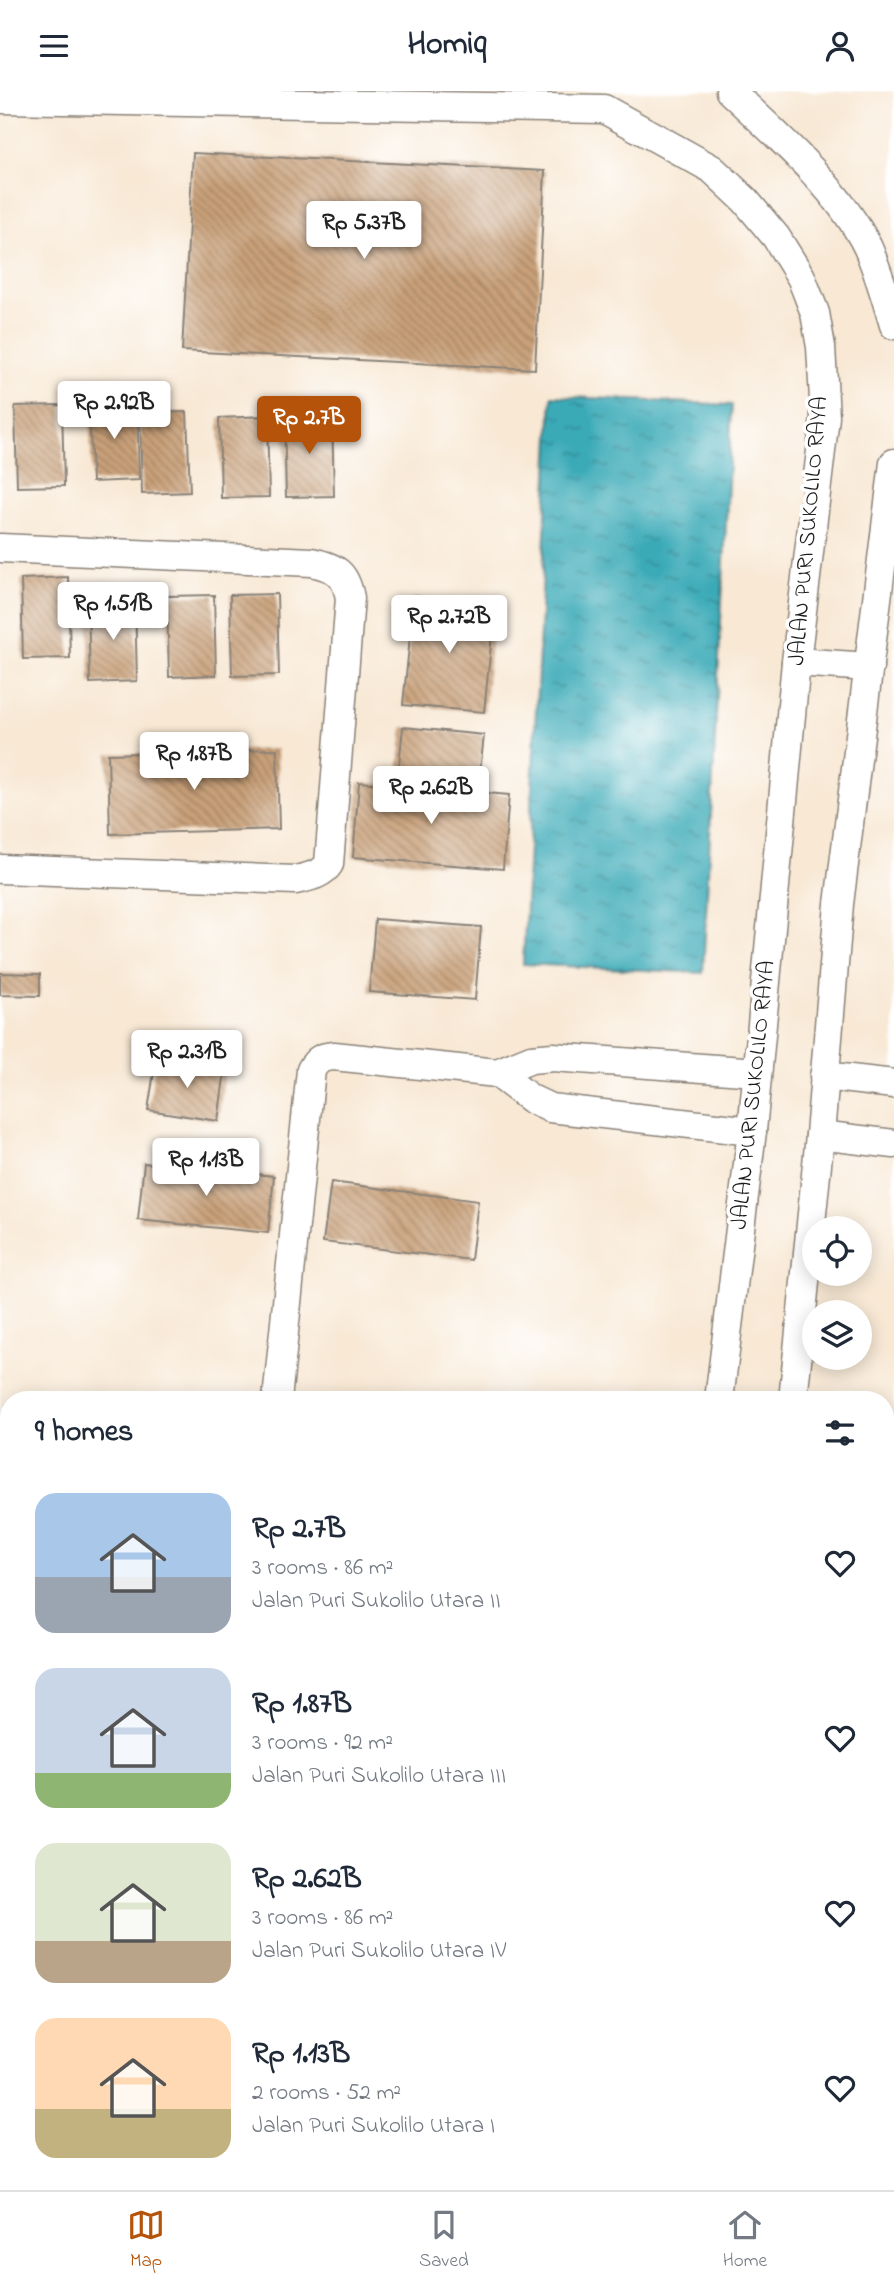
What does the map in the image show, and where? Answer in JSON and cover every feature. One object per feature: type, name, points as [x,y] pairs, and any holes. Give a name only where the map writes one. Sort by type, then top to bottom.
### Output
[{"type":"street","points":[[730,91],[790,147],[840,204],[867,246],[882,282],[894,325]]},
{"type":"street","name":"JALAN PURI SUKOLILO RAYA","points":[[0,99],[611,100],[712,169],[745,200],[776,237],[801,277],[815,313],[821,347],[825,417],[796,662],[752,1131],[720,1391]]},
{"type":"street","points":[[794,1391],[820,1135],[839,904],[894,463]]},
{"type":"street","points":[[0,548],[312,562],[337,570],[350,598],[329,864],[321,872],[296,880],[0,869]]},
{"type":"street","points":[[796,662],[869,667]]},
{"type":"street","points":[[278,1391],[312,1070],[314,1064],[323,1057],[497,1073],[531,1059],[553,1057],[757,1072]]},
{"type":"street","points":[[497,1073],[531,1099],[550,1108],[752,1131]]},
{"type":"street","points":[[824,1076],[894,1084]]},
{"type":"street","points":[[820,1135],[894,1144]]},
{"type":"water","points":[[552,396],[732,405],[703,973],[523,964]]},
{"type":"building","points":[[193,153],[545,171],[535,369],[182,351]]},
{"type":"building","points":[[137,400],[139,480],[92,482],[89,401]]},
{"type":"building","points":[[62,405],[64,486],[17,487],[15,406]]},
{"type":"building","points":[[187,412],[190,492],[142,494],[140,413]]},
{"type":"building","points":[[332,415],[334,496],[286,497],[284,417]]},
{"type":"building","points":[[267,416],[269,497],[221,498],[219,418]]},
{"type":"building","points":[[68,577],[70,658],[23,659],[21,579]]},
{"type":"building","points":[[277,594],[279,675],[232,676],[230,595]]},
{"type":"building","points":[[214,595],[216,675],[169,677],[167,596]]},
{"type":"building","points":[[414,598],[495,606],[484,712],[403,705]]},
{"type":"building","points":[[135,600],[137,681],[90,683],[88,602]]},
{"type":"building","points":[[403,727],[484,735],[479,781],[398,774]]},
{"type":"building","points":[[277,749],[279,829],[110,834],[108,754]]},
{"type":"building","points":[[359,782],[509,795],[503,869],[353,857]]},
{"type":"building","points":[[375,919],[481,927],[475,1000],[369,992]]},
{"type":"building","points":[[0,973],[40,974],[40,996],[0,995]]},
{"type":"building","points":[[156,1060],[225,1070],[218,1121],[148,1110]]},
{"type":"building","points":[[144,1163],[274,1176],[268,1233],[138,1220]]},
{"type":"building","points":[[331,1182],[478,1201],[471,1260],[323,1242]]}]
